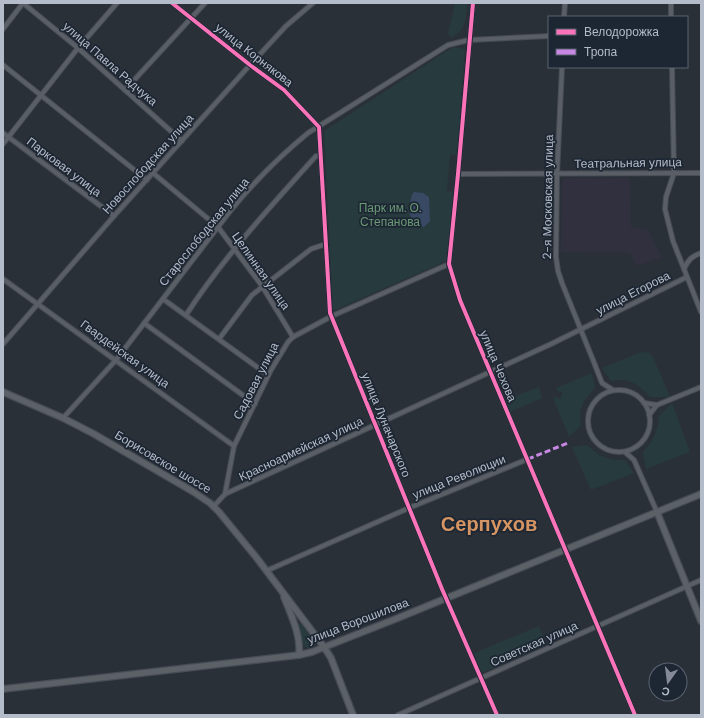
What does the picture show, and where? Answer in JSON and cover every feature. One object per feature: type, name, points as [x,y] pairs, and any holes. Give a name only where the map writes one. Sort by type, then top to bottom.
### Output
[{"type":"main road","name":"Борисовское шоссе","points":[[3,392],[63,418],[94,434],[192,491],[214,506],[305,620],[324,647],[331,658],[353,715]]},
{"type":"main road","name":"улица Ворошилова","points":[[3,689],[299,655],[324,647],[701,494]]},
{"type":"main road","points":[[656,512],[701,621]]},
{"type":"main road","points":[[282,592],[295,625],[300,646],[299,655]]},
{"type":"main road","points":[[295,625],[298,620],[305,620]]},
{"type":"street","points":[[3,30],[23,3]]},
{"type":"street","name":"улица Павла Радчука","points":[[23,3],[78,48],[182,141]]},
{"type":"street","points":[[3,144],[78,48],[117,3]]},
{"type":"street","name":"улица Корнякова","points":[[172,3],[284,90],[319,127]]},
{"type":"street","points":[[125,90],[205,3]]},
{"type":"street","name":"Новослободская улица","points":[[3,344],[114,216],[250,65],[286,26],[313,3]]},
{"type":"street","name":"улица Чехова","points":[[473,3],[449,264],[460,300],[635,715]]},
{"type":"street","points":[[564,16],[565,3]]},
{"type":"street","points":[[670,3],[671,16]]},
{"type":"street","name":"Старослободская улица","points":[[63,418],[116,360],[218,226],[246,192],[287,151],[308,134],[448,45],[469,40],[548,36]]},
{"type":"street","points":[[3,65],[147,180]]},
{"type":"street","name":"2-я Московская улица","points":[[562,68],[557,174],[556,257],[558,271],[602,383]]},
{"type":"street","points":[[672,68],[674,173],[666,197],[665,209],[673,241],[684,269]]},
{"type":"street","name":"улица Луначарского","points":[[319,127],[330,312],[446,598],[497,715]]},
{"type":"street","name":"Парковая улица","points":[[3,132],[114,216]]},
{"type":"street","points":[[186,315],[227,257],[235,250],[254,225],[316,156],[321,156]]},
{"type":"street","name":"Целинная улица","points":[[153,173],[218,226],[262,286],[293,337]]},
{"type":"street","name":"Театральная улица","points":[[458,174],[701,173]]},
{"type":"street","points":[[219,339],[252,295],[262,286],[312,249],[326,244]]},
{"type":"street","name":"улица Егорова","points":[[580,330],[687,277],[684,269],[688,261],[701,253]]},
{"type":"street","name":"Садовая улица","points":[[225,494],[234,446],[268,375],[288,342],[293,337],[332,316],[449,264]]},
{"type":"street","points":[[687,277],[701,312]]},
{"type":"street","name":"Гвардейская улица","points":[[3,279],[234,446]]},
{"type":"street","points":[[163,299],[268,375]]},
{"type":"street","points":[[144,323],[255,404]]},
{"type":"street","name":"Красноармейская улица","points":[[225,494],[376,426],[580,330]]},
{"type":"street","points":[[601,396],[602,383],[613,390]]},
{"type":"street","points":[[649,415],[657,405],[701,387]]},
{"type":"street","points":[[613,390],[622,390],[633,393],[644,403],[649,415],[650,425],[648,434],[636,448],[625,452],[611,452],[605,450],[594,441],[587,427],[589,412],[592,405],[601,396],[613,390]]},
{"type":"street","points":[[644,403],[657,405]]},
{"type":"street","points":[[634,460],[636,448]]},
{"type":"street","points":[[625,452],[634,460],[656,512]]},
{"type":"street","name":"улица Революции","points":[[266,571],[409,508],[528,460]]},
{"type":"street","points":[[214,506],[225,494]]},
{"type":"street","name":"Советская улица","points":[[398,715],[701,580]]},
{"type":"shaded area","points":[[564,178],[630,178],[631,227],[648,230],[662,258],[636,266],[630,253],[561,252],[562,181]]},
{"type":"green space","points":[[455,3],[467,3],[465,23],[460,31],[451,38],[448,33]]},
{"type":"green space","name":"Парк им. О. Степанова","points":[[453,47],[465,49],[457,154],[450,155],[447,191],[454,192],[446,261],[333,311],[324,131]]},
{"type":"green space","points":[[641,352],[649,353],[653,357],[670,397],[650,397],[641,388],[633,383],[623,380],[611,381],[602,368]]},
{"type":"green space","points":[[592,373],[595,388],[582,405],[581,425],[569,437],[553,398],[556,397],[560,399],[563,393],[558,391],[556,388]]},
{"type":"green space","points":[[539,387],[542,398],[510,412],[505,400]]},
{"type":"green space","points":[[672,403],[690,452],[646,469],[643,452],[650,444],[654,436],[659,416]]},
{"type":"green space","points":[[587,445],[596,453],[608,459],[625,460],[634,473],[591,490],[572,447]]},
{"type":"green space","points":[[298,623],[301,623],[307,630],[314,643],[312,648],[307,648],[304,646],[297,627]]},
{"type":"green space","points":[[539,626],[547,645],[482,673],[474,653]]},
{"type":"water","points":[[414,192],[423,193],[429,197],[430,221],[424,227],[416,225],[411,218],[411,201]]},
{"type":"marked path","points":[[528,459],[568,443]]},
{"type":"cycle path","points":[[172,3],[284,90],[319,127],[330,313],[442,589],[497,715]]},
{"type":"cycle path","points":[[473,3],[449,264],[460,300],[635,715]]},
{"type":"district","name":"Серпухов","points":[[489,524]]}]
